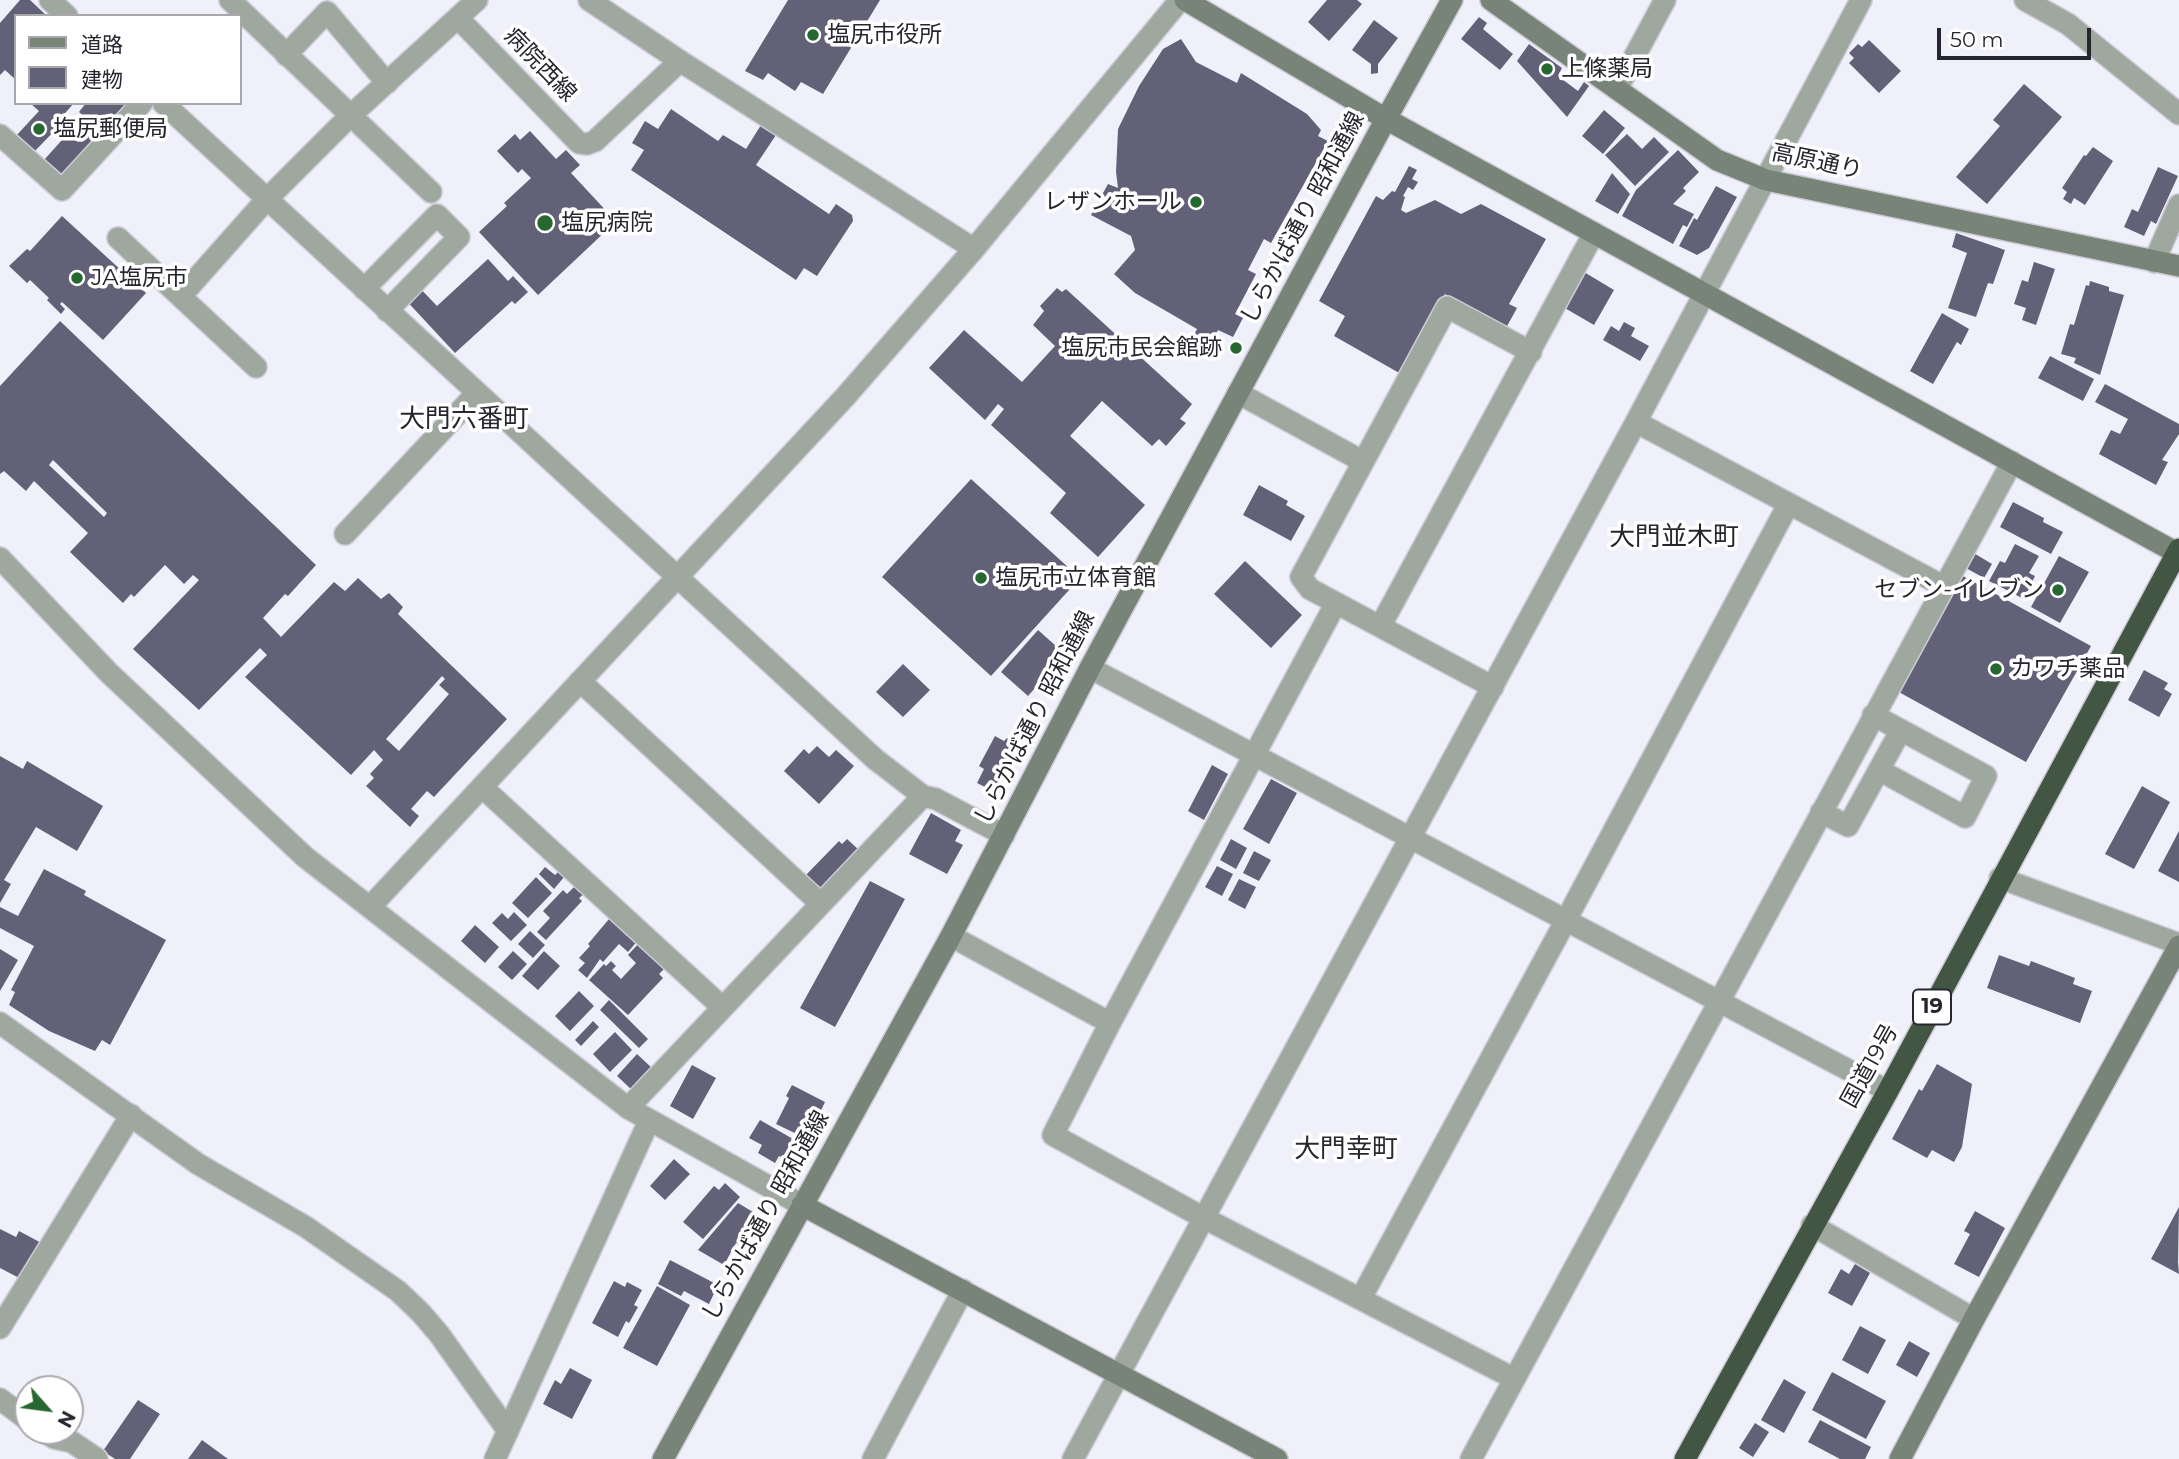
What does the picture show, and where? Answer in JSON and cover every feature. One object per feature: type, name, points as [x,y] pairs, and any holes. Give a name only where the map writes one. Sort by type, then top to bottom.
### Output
[{"type":"highway","name":"国道19号","points":[[1685,1459],[1888,1091],[2000,878],[2178,551]]},
{"type":"street","points":[[50,0],[65,14]]},
{"type":"street","points":[[181,296],[267,199],[350,116],[477,0]]},
{"type":"street","points":[[589,0],[974,249]]},
{"type":"street","points":[[370,907],[838,405],[974,249],[1183,0],[1386,119],[2178,551]]},
{"type":"street","name":"しらかば通り 昭和通線","points":[[663,1459],[951,936],[1090,668],[1452,0]]},
{"type":"street","name":"高原通り","points":[[1491,0],[1717,160],[1766,180],[2179,266]]},
{"type":"street","points":[[1617,89],[1665,0]]},
{"type":"street","points":[[1073,1459],[1493,687],[1861,0]]},
{"type":"street","points":[[2025,0],[2068,24],[2179,114]]},
{"type":"street","points":[[286,55],[327,12],[387,83]]},
{"type":"street","points":[[242,16],[431,192]]},
{"type":"street","name":"病院西線","points":[[458,18],[579,143],[595,141],[680,61]]},
{"type":"street","points":[[0,135],[62,190],[140,105]]},
{"type":"street","points":[[165,105],[875,760],[923,796],[936,799],[1004,835]]},
{"type":"street","points":[[2154,262],[2179,205]]},
{"type":"street","points":[[364,289],[437,215],[459,237],[387,311]]},
{"type":"street","points":[[1381,625],[1594,233]]},
{"type":"street","points":[[118,238],[256,367]]},
{"type":"street","points":[[1493,687],[1310,589],[1301,577],[1447,307],[1531,352]]},
{"type":"street","points":[[1238,393],[1362,461]]},
{"type":"street","points":[[345,534],[477,394]]},
{"type":"street","points":[[1636,422],[1944,586]]},
{"type":"street","points":[[1471,1459],[2012,462]]},
{"type":"street","points":[[1361,1298],[1788,505]]},
{"type":"street","points":[[0,558],[128,691],[305,857],[628,1108],[802,1205],[1277,1459]]},
{"type":"street","points":[[1336,603],[1110,1023],[1053,1135],[1204,1218],[1513,1378]]},
{"type":"street","points":[[1090,668],[1888,1091]]},
{"type":"street","points":[[580,681],[820,903]]},
{"type":"street","points":[[1873,715],[1986,776],[1965,817],[1879,769]]},
{"type":"street","points":[[1821,812],[1848,827],[1901,730]]},
{"type":"street","points":[[482,787],[722,1007]]},
{"type":"street","points":[[628,1108],[923,796]]},
{"type":"street","points":[[1900,1459],[2179,945],[2000,878]]},
{"type":"street","points":[[951,936],[1110,1023]]},
{"type":"street","points":[[0,1023],[198,1164],[306,1227],[398,1291],[439,1334],[508,1431]]},
{"type":"street","points":[[0,1328],[131,1115]]},
{"type":"street","points":[[495,1459],[649,1121]]},
{"type":"street","points":[[1812,1225],[1974,1319]]},
{"type":"street","points":[[883,1456],[963,1290]]},
{"type":"street","points":[[76,1445],[97,1459]]},
{"type":"building","name":"塩尻郵便局","points":[[20,0],[30,0],[45,14],[14,14],[14,78],[5,70],[0,75],[0,23]]},
{"type":"building","name":"塩尻市役所","points":[[788,0],[880,0],[823,94],[801,82],[795,91],[768,73],[763,80],[745,71]]},
{"type":"building","points":[[1327,0],[1357,0],[1362,4],[1329,41],[1308,22]]},
{"type":"building","points":[[1479,17],[1487,23],[1483,29],[1513,54],[1500,70],[1461,39]]},
{"type":"building","points":[[1374,20],[1398,38],[1378,64],[1378,73],[1371,74],[1371,64],[1352,50]]},
{"type":"building","name":"レザンホール","points":[[1181,39],[1196,62],[1237,83],[1241,73],[1307,114],[1321,130],[1318,136],[1328,141],[1271,243],[1264,239],[1248,270],[1256,274],[1235,314],[1243,318],[1233,337],[1218,330],[1211,345],[1194,335],[1197,329],[1135,293],[1114,274],[1135,250],[1131,236],[1091,215],[1108,184],[1118,188],[1118,129],[1139,86],[1163,49]]},
{"type":"building","points":[[1869,40],[1901,71],[1879,93],[1849,63],[1854,58],[1849,53],[1858,44],[1862,47]]},
{"type":"building","points":[[1529,44],[1562,68],[1558,76],[1578,91],[1584,82],[1589,86],[1567,117],[1517,61]]},
{"type":"building","points":[[2024,84],[2062,117],[1987,204],[1956,177],[2000,126],[1993,120]]},
{"type":"building","name":"塩尻郵便局","points":[[32,105],[72,105],[60,119],[63,122],[33,153],[15,137],[39,111]]},
{"type":"building","points":[[84,105],[133,105],[105,136],[79,112]]},
{"type":"building","points":[[671,109],[718,141],[723,135],[746,149],[761,125],[776,135],[756,165],[829,214],[836,204],[852,215],[853,221],[817,276],[804,268],[796,280],[631,170],[644,150],[632,143],[645,121],[658,129]]},
{"type":"building","points":[[1604,110],[1625,128],[1603,154],[1582,136]]},
{"type":"building","points":[[73,117],[84,126],[87,123],[103,137],[61,176],[44,160],[70,131],[65,126]]},
{"type":"building","points":[[530,131],[556,159],[566,150],[580,165],[571,173],[611,216],[602,225],[607,230],[538,295],[479,232],[507,206],[504,203],[531,178],[522,169],[518,173],[497,151],[515,134],[520,140]]},
{"type":"building","points":[[1627,134],[1642,149],[1654,137],[1669,152],[1635,186],[1605,155]]},
{"type":"building","points":[[2093,147],[2113,161],[2085,205],[2074,198],[2071,204],[2063,199],[2067,192],[2062,188],[2084,155]]},
{"type":"building","points":[[1678,150],[1699,172],[1683,188],[1686,191],[1673,204],[1694,214],[1687,227],[1683,225],[1673,244],[1622,216],[1636,190]]},
{"type":"building","points":[[1409,166],[1417,170],[1412,179],[1418,182],[1413,190],[1408,187],[1403,196],[1405,197],[1401,210],[1406,213],[1435,200],[1461,214],[1481,204],[1546,239],[1509,304],[1517,308],[1506,328],[1445,294],[1401,374],[1334,336],[1345,316],[1319,301],[1376,196],[1383,200],[1392,191],[1395,192]]},
{"type":"building","points":[[2158,167],[2178,176],[2156,224],[2151,221],[2144,236],[2124,227],[2132,209],[2138,212]]},
{"type":"building","points":[[1612,173],[1630,194],[1618,214],[1595,201]]},
{"type":"building","points":[[1716,186],[1737,197],[1709,248],[1697,255],[1679,246]]},
{"type":"building","points":[[62,216],[146,293],[103,340],[62,302],[60,304],[65,309],[61,314],[30,280],[27,283],[9,266],[27,249],[30,251]]},
{"type":"building","points":[[1956,233],[2005,250],[1993,284],[1988,283],[1976,317],[1948,308],[1967,253],[1952,247]]},
{"type":"building","points":[[488,259],[508,281],[513,276],[528,292],[515,304],[512,301],[455,353],[402,296],[416,284],[437,306]]},
{"type":"building","points":[[2034,262],[2055,269],[2036,325],[2022,320],[2026,308],[2014,304],[2022,280],[2028,282]]},
{"type":"building","points":[[1584,272],[1614,290],[1594,325],[1563,307]]},
{"type":"building","points":[[2090,281],[2124,295],[2100,375],[2074,363],[2076,358],[2061,354],[2070,324],[2074,325],[2086,285],[2089,286]]},
{"type":"building","points":[[1057,288],[1062,292],[1066,289],[1192,404],[1180,419],[1186,423],[1166,446],[1159,439],[1152,446],[1102,401],[1070,436],[1145,505],[1098,557],[1050,513],[1066,493],[991,425],[1004,409],[998,404],[985,420],[929,368],[964,330],[1022,382],[1055,346],[1033,325],[1044,311],[1040,306]]},
{"type":"building","points":[[1942,313],[1969,329],[1961,345],[1957,342],[1933,384],[1910,371]]},
{"type":"building","points":[[60,321],[316,565],[288,596],[285,594],[263,618],[281,637],[334,582],[345,591],[358,578],[381,599],[389,593],[403,607],[398,614],[507,719],[434,797],[427,791],[411,809],[419,816],[410,827],[366,786],[374,778],[370,774],[383,760],[374,750],[351,775],[245,677],[267,655],[260,648],[199,710],[133,649],[199,580],[193,575],[184,584],[165,565],[134,597],[131,594],[123,603],[70,552],[88,533],[34,481],[26,491],[4,471],[0,474],[0,386]],"holes":[[[53,460],[107,513],[104,517],[49,465]],[[442,676],[445,679],[439,685],[449,694],[399,751],[386,739]]]},
{"type":"building","points":[[1624,322],[1635,328],[1631,336],[1649,346],[1640,361],[1603,340],[1611,326],[1619,331]]},
{"type":"building","points":[[2050,356],[2094,379],[2083,401],[2038,378]]},
{"type":"building","points":[[2105,384],[2179,424],[2179,434],[2162,460],[2168,462],[2156,485],[2099,454],[2111,430],[2120,434],[2128,419],[2095,402]]},
{"type":"building","name":"塩尻市立体育館","points":[[971,479],[1080,578],[991,676],[882,577]]},
{"type":"building","points":[[1259,485],[1288,501],[1286,505],[1305,516],[1291,541],[1243,515]]},
{"type":"building","points":[[2013,502],[2044,518],[2043,522],[2063,532],[2051,554],[2000,527]]},
{"type":"building","points":[[2015,544],[2039,556],[2029,573],[2035,576],[2024,599],[1989,581],[2000,561],[2005,563]]},
{"type":"building","points":[[1972,552],[1992,564],[1984,578],[1964,567]]},
{"type":"building","points":[[2059,556],[2089,572],[2060,623],[2031,607]]},
{"type":"building","points":[[1245,561],[1302,615],[1271,648],[1214,594]]},
{"type":"building","points":[[1961,575],[2091,646],[2026,762],[1897,691]]},
{"type":"building","points":[[1038,630],[1065,654],[1028,696],[1001,672]]},
{"type":"building","points":[[903,664],[930,690],[903,717],[876,692]]},
{"type":"building","points":[[2144,670],[2168,683],[2164,689],[2172,694],[2159,717],[2128,700]]},
{"type":"building","points":[[995,736],[1004,741],[1007,738],[1020,745],[995,792],[977,783],[984,769],[979,766]]},
{"type":"building","points":[[817,746],[829,757],[836,750],[854,766],[819,804],[784,771],[804,749],[809,754]]},
{"type":"building","points":[[0,756],[23,769],[27,761],[103,806],[77,851],[36,827],[4,880],[11,884],[0,903]]},
{"type":"building","points":[[1212,765],[1228,774],[1204,820],[1188,811]]},
{"type":"building","points":[[1271,779],[1297,793],[1269,844],[1243,829]]},
{"type":"building","points":[[2142,786],[2170,802],[2134,869],[2105,854]]},
{"type":"building","points":[[931,813],[961,830],[955,841],[963,845],[947,874],[909,854]]},
{"type":"building","points":[[2179,831],[2179,882],[2158,871]]},
{"type":"building","points":[[847,839],[859,850],[821,890],[806,875],[839,841],[842,844]]},
{"type":"building","points":[[1231,839],[1247,848],[1236,869],[1220,860]]},
{"type":"building","points":[[1254,851],[1271,860],[1259,881],[1243,873]]},
{"type":"building","points":[[1217,866],[1233,874],[1222,896],[1205,887]]},
{"type":"building","points":[[545,867],[555,875],[559,871],[565,876],[554,889],[539,874]]},
{"type":"building","points":[[44,869],[86,891],[84,895],[166,940],[110,1045],[102,1040],[95,1051],[49,1031],[9,1005],[15,992],[11,990],[34,946],[0,928],[0,907],[18,916]]},
{"type":"building","points":[[536,877],[552,893],[528,918],[512,903]]},
{"type":"building","points":[[1239,879],[1256,887],[1245,909],[1228,900]]},
{"type":"building","points":[[870,881],[905,899],[835,1027],[800,1008]]},
{"type":"building","points":[[575,886],[584,894],[579,898],[582,901],[546,940],[537,932],[550,918],[543,911],[563,890],[567,894]]},
{"type":"building","points":[[514,912],[527,925],[511,941],[492,923],[502,913],[508,919]]},
{"type":"building","points":[[609,919],[627,936],[631,932],[639,939],[628,952],[619,944],[603,962],[600,959],[587,978],[578,970],[585,963],[579,958]]},
{"type":"building","points":[[475,925],[499,947],[485,963],[461,941]]},
{"type":"building","points":[[530,931],[545,945],[533,958],[518,944]]},
{"type":"building","points":[[640,942],[662,962],[659,964],[664,969],[659,974],[663,978],[628,1015],[589,980],[604,964],[606,966],[611,961],[616,966],[612,970],[621,979],[636,963],[628,955]]},
{"type":"building","points":[[0,949],[18,960],[0,991]]},
{"type":"building","points":[[513,951],[527,964],[512,980],[498,967]]},
{"type":"building","points":[[544,951],[560,966],[538,990],[522,976]]},
{"type":"building","points":[[1999,955],[2029,966],[2031,961],[2075,978],[2073,984],[2092,991],[2080,1023],[1987,988]]},
{"type":"building","points":[[579,991],[594,1006],[570,1031],[555,1016]]},
{"type":"building","points":[[609,1000],[648,1039],[639,1048],[600,1010]]},
{"type":"building","points":[[593,1021],[599,1027],[581,1046],[575,1040]]},
{"type":"building","points":[[615,1032],[632,1050],[610,1072],[593,1054]]},
{"type":"building","points":[[637,1054],[652,1068],[632,1090],[617,1076]]},
{"type":"building","points":[[1937,1064],[1972,1084],[1962,1147],[1954,1162],[1932,1150],[1927,1158],[1892,1139],[1919,1089],[1922,1091]]},
{"type":"building","points":[[692,1065],[716,1078],[693,1119],[670,1106]]},
{"type":"building","points":[[792,1085],[825,1102],[807,1139],[776,1124],[789,1098],[786,1096]]},
{"type":"building","points":[[760,1120],[800,1143],[789,1161],[779,1156],[775,1163],[758,1153],[762,1145],[749,1138]]},
{"type":"building","points":[[674,1159],[690,1174],[665,1200],[650,1186]]},
{"type":"building","points":[[725,1183],[740,1197],[703,1239],[683,1222],[714,1186],[719,1190]]},
{"type":"building","points":[[738,1203],[753,1212],[743,1231],[749,1235],[742,1246],[736,1243],[724,1265],[698,1250]]},
{"type":"building","points":[[2179,1207],[2178,1262],[2179,1274],[2151,1259]]},
{"type":"building","points":[[1975,1211],[2005,1228],[1979,1277],[1954,1264],[1970,1234],[1964,1231]]},
{"type":"building","points":[[0,1229],[16,1237],[19,1231],[45,1245],[23,1280],[0,1268]]},
{"type":"building","points":[[670,1260],[718,1285],[709,1304],[684,1291],[681,1296],[658,1284]]},
{"type":"building","points":[[1855,1264],[1870,1273],[1852,1306],[1828,1293],[1841,1269],[1849,1274]]},
{"type":"building","points":[[614,1281],[625,1287],[627,1282],[642,1290],[634,1305],[638,1307],[629,1323],[626,1321],[618,1337],[592,1323]]},
{"type":"building","points":[[657,1286],[690,1305],[657,1366],[623,1348]]},
{"type":"building","points":[[1860,1326],[1886,1340],[1868,1374],[1842,1360]]},
{"type":"building","points":[[1909,1341],[1930,1353],[1917,1377],[1896,1365]]},
{"type":"building","points":[[570,1368],[592,1380],[572,1419],[543,1404],[555,1380],[561,1384]]},
{"type":"building","points":[[1832,1372],[1886,1401],[1866,1439],[1812,1410]]},
{"type":"building","points":[[1784,1379],[1806,1392],[1784,1433],[1761,1420]]},
{"type":"building","points":[[138,1400],[160,1414],[130,1459],[115,1459],[103,1451]]},
{"type":"building","points":[[1820,1420],[1871,1447],[1865,1459],[1840,1459],[1808,1442]]},
{"type":"building","points":[[1755,1423],[1769,1432],[1753,1457],[1739,1448]]},
{"type":"building","points":[[202,1440],[228,1459],[188,1459]]},
{"type":"place","name":"塩尻市役所","points":[[813,35]]},
{"type":"place","name":"上條薬局","points":[[1547,69]]},
{"type":"place","name":"塩尻郵便局","points":[[39,129]]},
{"type":"place","name":"レザンホール","points":[[1196,202]]},
{"type":"place","name":"塩尻病院","points":[[545,223]]},
{"type":"place","name":"JA塩尻市","points":[[77,278]]},
{"type":"place","name":"塩尻市民会館跡","points":[[1236,348]]},
{"type":"place","name":"塩尻市立体育館","points":[[981,578]]},
{"type":"place","name":"セブン-イレブン","points":[[2058,590]]},
{"type":"place","name":"カワチ薬品","points":[[1996,669]]},
{"type":"district","name":"大門六番町","points":[[464,419]]},
{"type":"district","name":"大門並木町","points":[[1674,537]]},
{"type":"district","name":"大門幸町","points":[[1346,1149]]}]
